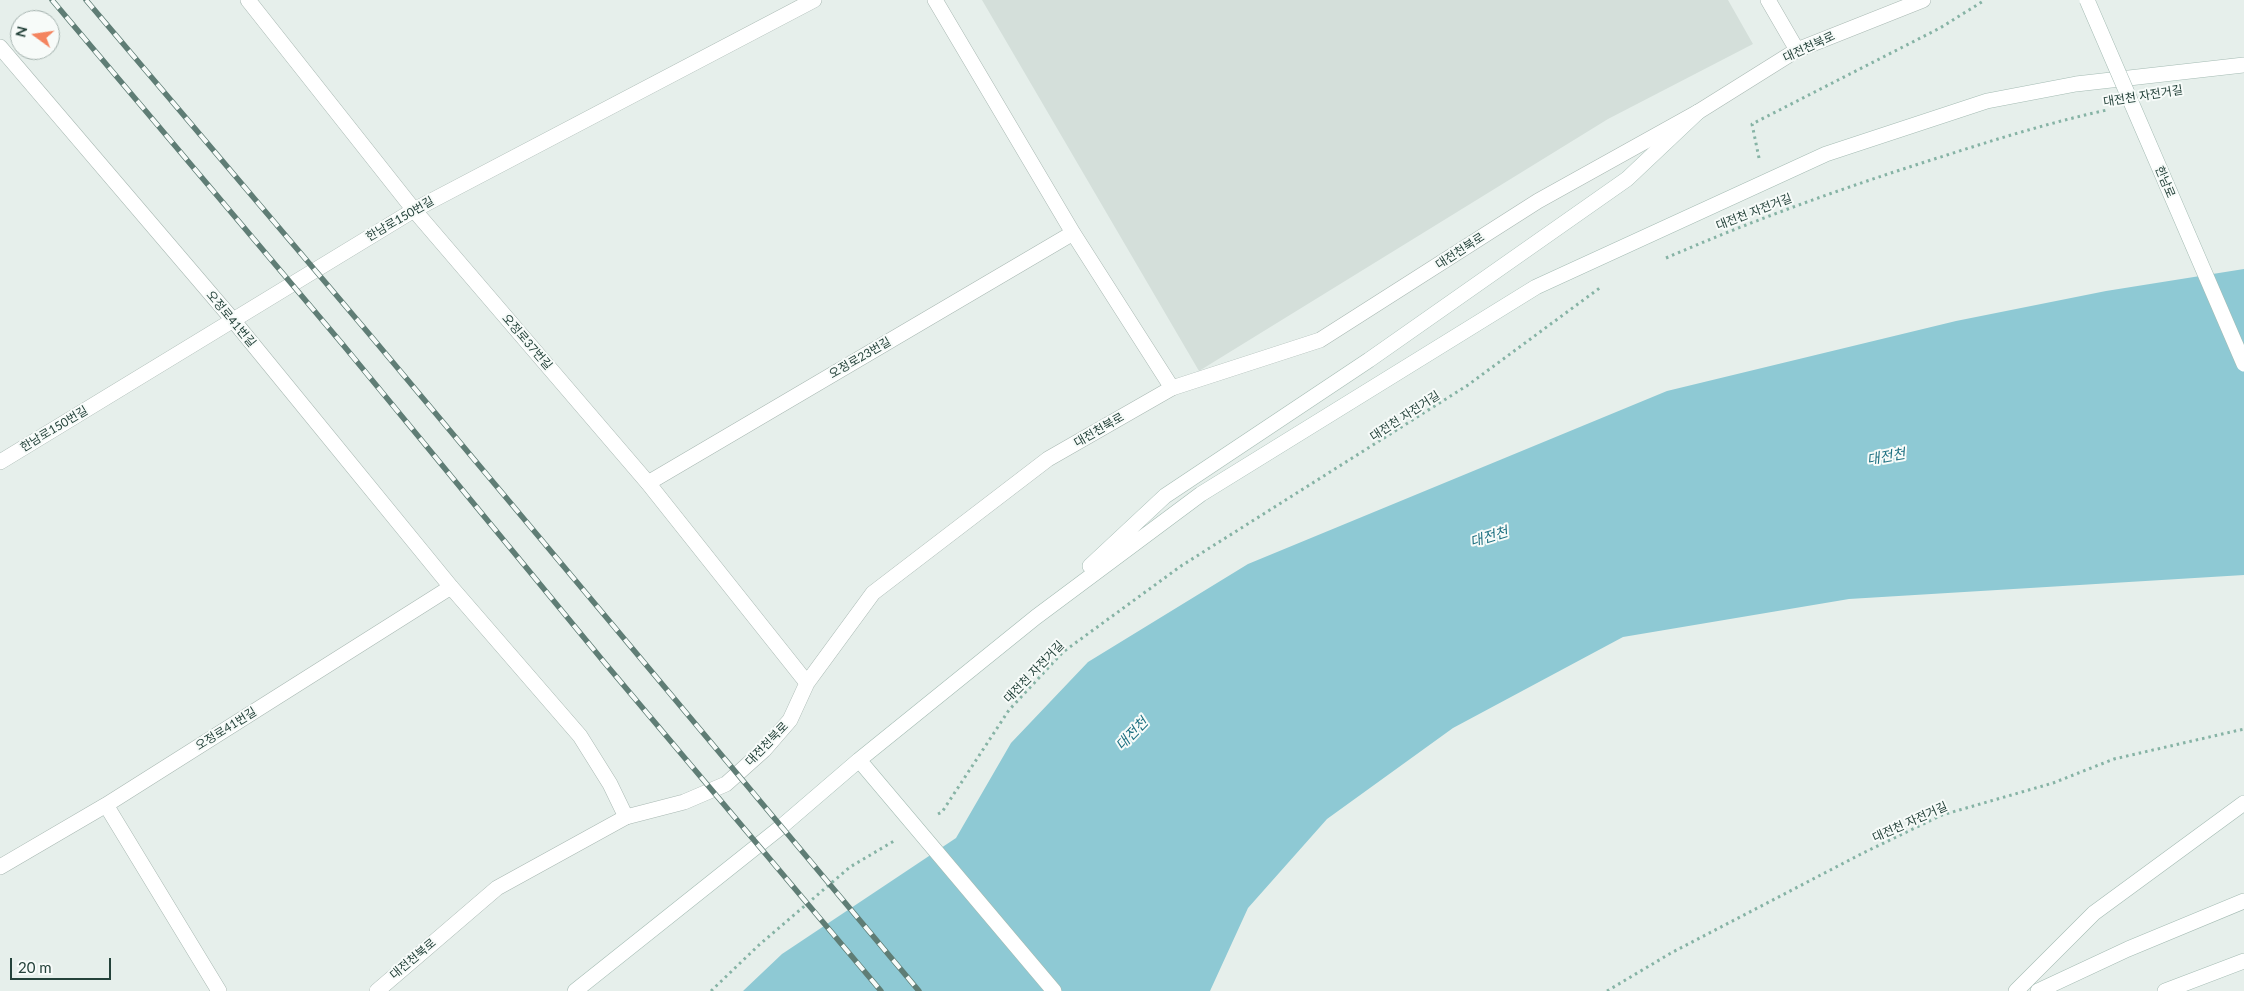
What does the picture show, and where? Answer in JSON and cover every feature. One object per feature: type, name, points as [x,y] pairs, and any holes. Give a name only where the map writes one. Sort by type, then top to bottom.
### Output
[{"type":"street","name":"오정로37번길","points":[[248,0],[414,210],[648,483],[807,683]]},
{"type":"street","name":"한남로150번길","points":[[0,462],[414,210],[814,0]]},
{"type":"street","points":[[934,0],[1073,233],[1172,388]]},
{"type":"street","points":[[1768,0],[1797,50]]},
{"type":"street","name":"대전천북로","points":[[377,991],[497,888],[626,816],[684,802],[726,784],[764,750],[790,720],[807,683],[873,593],[1048,459],[1172,388],[1320,340],[1538,201],[1698,112],[1797,50],[1923,0]]},
{"type":"street","name":"한남로","points":[[2087,0],[2244,364]]},
{"type":"street","name":"오정로41번길","points":[[2,54],[233,320],[451,587],[580,736],[610,784],[626,816]]},
{"type":"street","points":[[574,991],[781,827],[859,760],[1036,617],[1201,494],[1536,287],[1826,154],[1987,101],[2076,84],[2244,65]]},
{"type":"street","points":[[1036,617],[1165,496],[1370,360],[1627,180],[1698,112]]},
{"type":"street","name":"오정로23번길","points":[[648,483],[1073,233]]},
{"type":"street","name":"오정로41번길","points":[[0,868],[106,806],[451,587]]},
{"type":"street","points":[[859,760],[1054,991]]},
{"type":"street","points":[[2016,991],[2094,913],[2244,803]]},
{"type":"street","points":[[106,806],[219,991]]},
{"type":"street","points":[[2038,991],[2128,949],[2244,902]]},
{"type":"street","points":[[2165,991],[2244,961]]},
{"type":"path","points":[[1770,215],[1752,124],[1940,28],[1985,0]]},
{"type":"path","name":"대전천 자전거길","points":[[1665,258],[1770,215],[1858,183],[2058,120],[2112,109]]},
{"type":"path","name":"대전천 자전거길","points":[[711,991],[759,945],[850,867],[942,812],[1009,710],[1063,652],[1181,566],[1468,385],[1604,285]]},
{"type":"path","name":"대전천 자전거길","points":[[1607,991],[1671,953],[1863,853],[1942,815],[2053,783],[2114,759],[2244,729]]},
{"type":"shaded area","points":[[982,0],[1728,0],[1753,44],[1608,119],[1199,371]]},
{"type":"water","name":"대전천","points":[[2244,269],[2244,575],[1849,599],[1623,637],[1453,728],[1327,819],[1248,908],[1210,991],[743,991],[782,954],[956,838],[1011,743],[1088,662],[1248,564],[1667,391],[1956,321],[2106,291]]},
{"type":"railway","points":[[52,0],[344,346],[604,662],[881,991]]},
{"type":"railway","points":[[86,0],[370,335],[919,991]]}]
